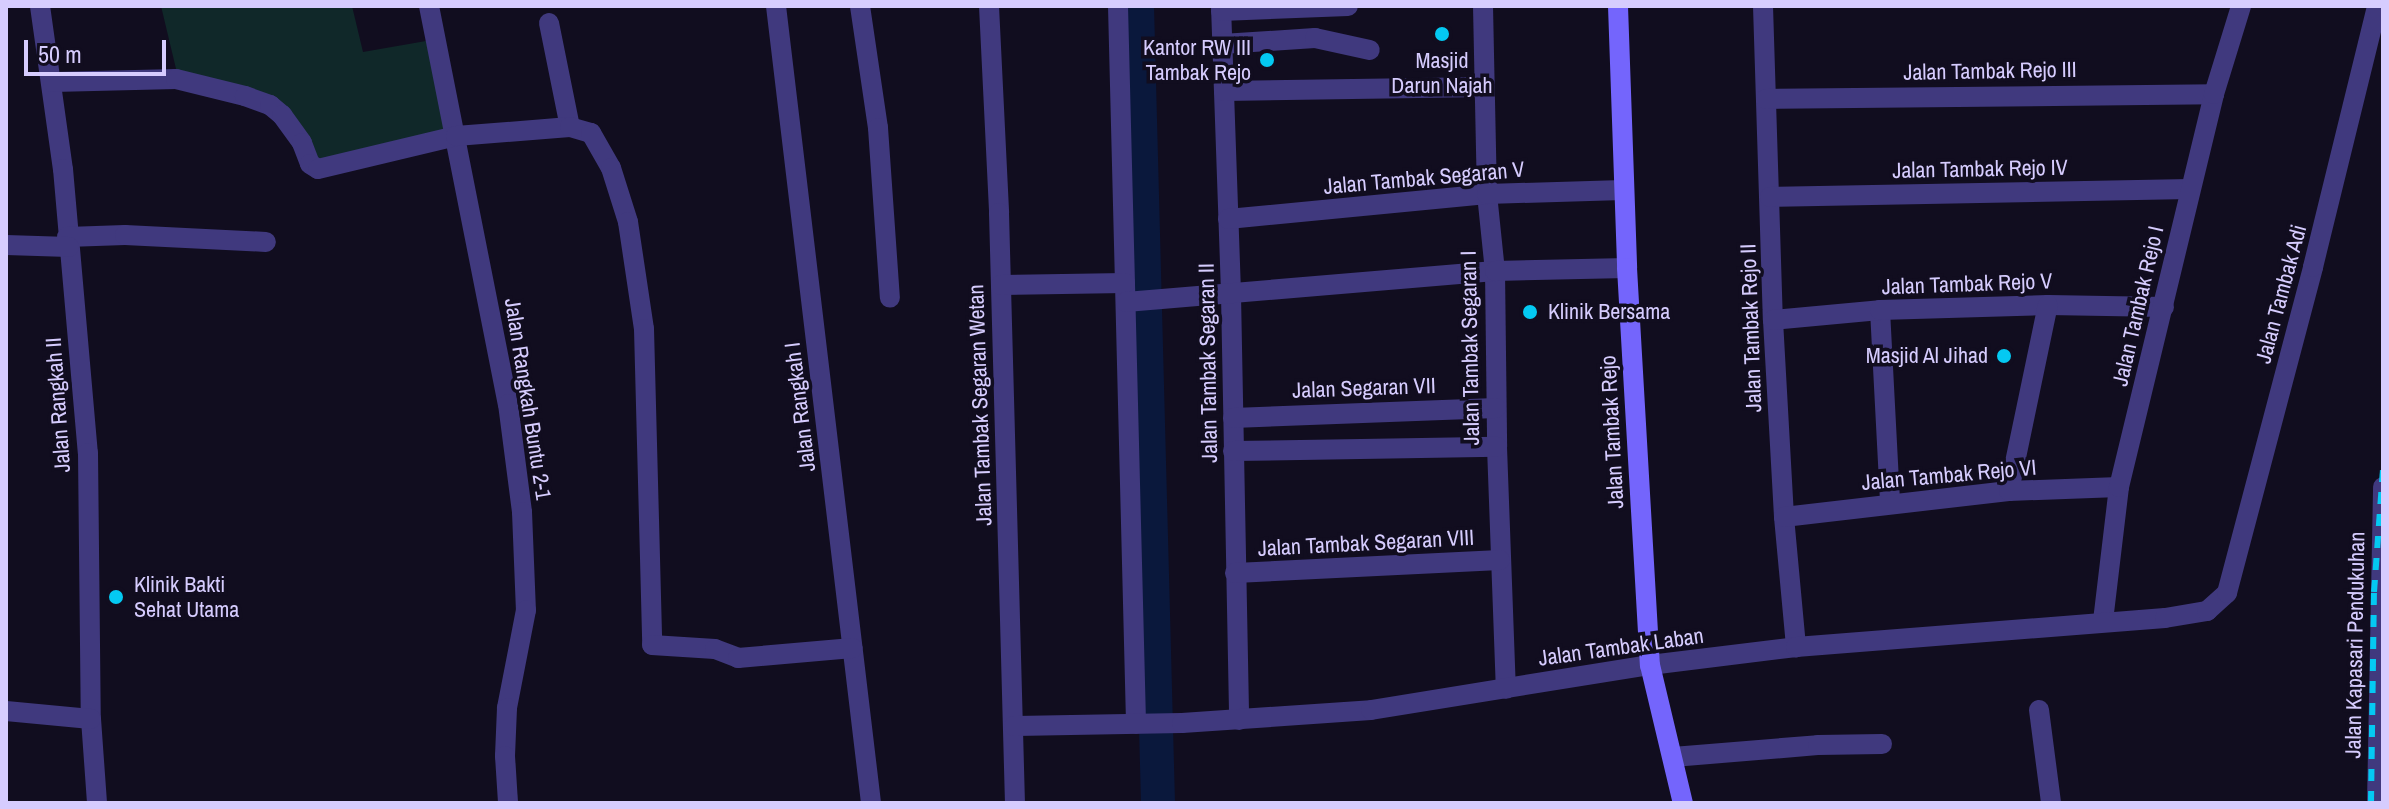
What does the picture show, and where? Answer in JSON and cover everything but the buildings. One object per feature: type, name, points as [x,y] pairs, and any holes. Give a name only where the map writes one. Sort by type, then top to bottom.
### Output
[{"type":"street","name":"Jalan Rangkah II","points":[[40,6],[53,82],[88,453],[91,719],[97,803]]},
{"type":"street","name":"Jalan Rangkah Buntu 2-1","points":[[429,6],[508,404],[522,512],[526,610],[507,708],[505,756],[508,803]]},
{"type":"street","name":"Jalan Rangkah I","points":[[776,6],[871,803]]},
{"type":"street","points":[[860,6],[878,128],[890,298]]},
{"type":"street","name":"Jalan Tambak Segaran Wetan","points":[[989,6],[1001,285],[1015,803]]},
{"type":"street","points":[[1118,6],[1141,723]]},
{"type":"street","points":[[1221,8],[1348,6]]},
{"type":"street","name":"Jalan Tambak Segaran I","points":[[1483,6],[1487,194],[1495,271],[1497,447],[1506,689]]},
{"type":"street","name":"Jalan Tambak Rejo","points":[[1618,6],[1623,190],[1650,665],[1683,803]]},
{"type":"street","name":"Jalan Tambak Rejo II","points":[[1763,6],[1773,320],[1784,517],[1796,647]]},
{"type":"street","name":"Jalan Tambak Rejo I","points":[[2103,621],[2119,487],[2214,94],[2241,6]]},
{"type":"street","name":"Jalan Tambak Adi","points":[[2227,593],[2313,267],[2377,6]]},
{"type":"street","name":"Jalan Tambak Segaran II","points":[[1221,8],[1231,295],[1239,720]]},
{"type":"street","points":[[549,23],[570,127]]},
{"type":"street","points":[[1222,44],[1315,38],[1370,50]]},
{"type":"street","points":[[53,82],[176,79],[245,96],[270,105],[282,115],[302,143],[310,164],[318,169],[456,136],[570,127],[591,133],[611,168],[633,244],[644,329],[652,645],[715,649],[738,658],[853,648]]},
{"type":"street","points":[[1224,91],[1485,87]]},
{"type":"street","name":"Jalan Tambak Rejo III","points":[[1766,99],[2214,94]]},
{"type":"street","name":"Jalan Tambak Rejo IV","points":[[1770,197],[2190,189]]},
{"type":"street","name":"Jalan Tambak Segaran V","points":[[1228,219],[1487,194],[1623,190]]},
{"type":"street","points":[[6,245],[125,235],[266,242]]},
{"type":"street","points":[[1001,285],[1163,301],[1495,271],[1627,268]]},
{"type":"street","points":[[2009,491],[2048,305]]},
{"type":"street","name":"Jalan Tambak Rejo V","points":[[1773,320],[1880,310],[2048,305],[2164,307]]},
{"type":"street","points":[[1880,310],[1890,504]]},
{"type":"street","name":"Jalan Segaran VII","points":[[1233,418],[1496,408]]},
{"type":"street","points":[[1233,451],[1497,447]]},
{"type":"street","name":"Jalan Tambak Rejo VI","points":[[1784,517],[2009,491],[2119,487]]},
{"type":"street","name":"Jalan Kapasari Pendukuhan","points":[[2377,803],[2383,487]]},
{"type":"street","name":"Jalan Tambak Segaran VIII","points":[[1235,573],[1500,560]]},
{"type":"street","name":"Jalan Tambak Laban","points":[[1014,726],[1182,723],[1371,710],[1650,665],[1796,647],[2198,614],[2215,606],[2227,593]]},
{"type":"street","points":[[2039,710],[2051,803]]},
{"type":"street","points":[[6,711],[91,719]]},
{"type":"street","points":[[1673,757],[1818,745],[1882,744]]},
{"type":"green space","points":[[161,6],[352,6],[363,52],[426,41],[450,130],[316,161],[297,125],[177,73]]},
{"type":"waterway","points":[[1137,6],[1158,803]]},
{"type":"railway","points":[[2371,803],[2374,592],[2383,470]]},
{"type":"place","name":"Masjid Darun Najah","points":[[1442,34]]},
{"type":"place","name":"Kantor RW III Tambak Rejo","points":[[1267,60]]},
{"type":"place","name":"Klinik Bersama","points":[[1530,312]]},
{"type":"place","name":"Masjid Al Jihad","points":[[2004,356]]},
{"type":"place","name":"Klinik Bakti Sehat Utama","points":[[116,597]]}]
